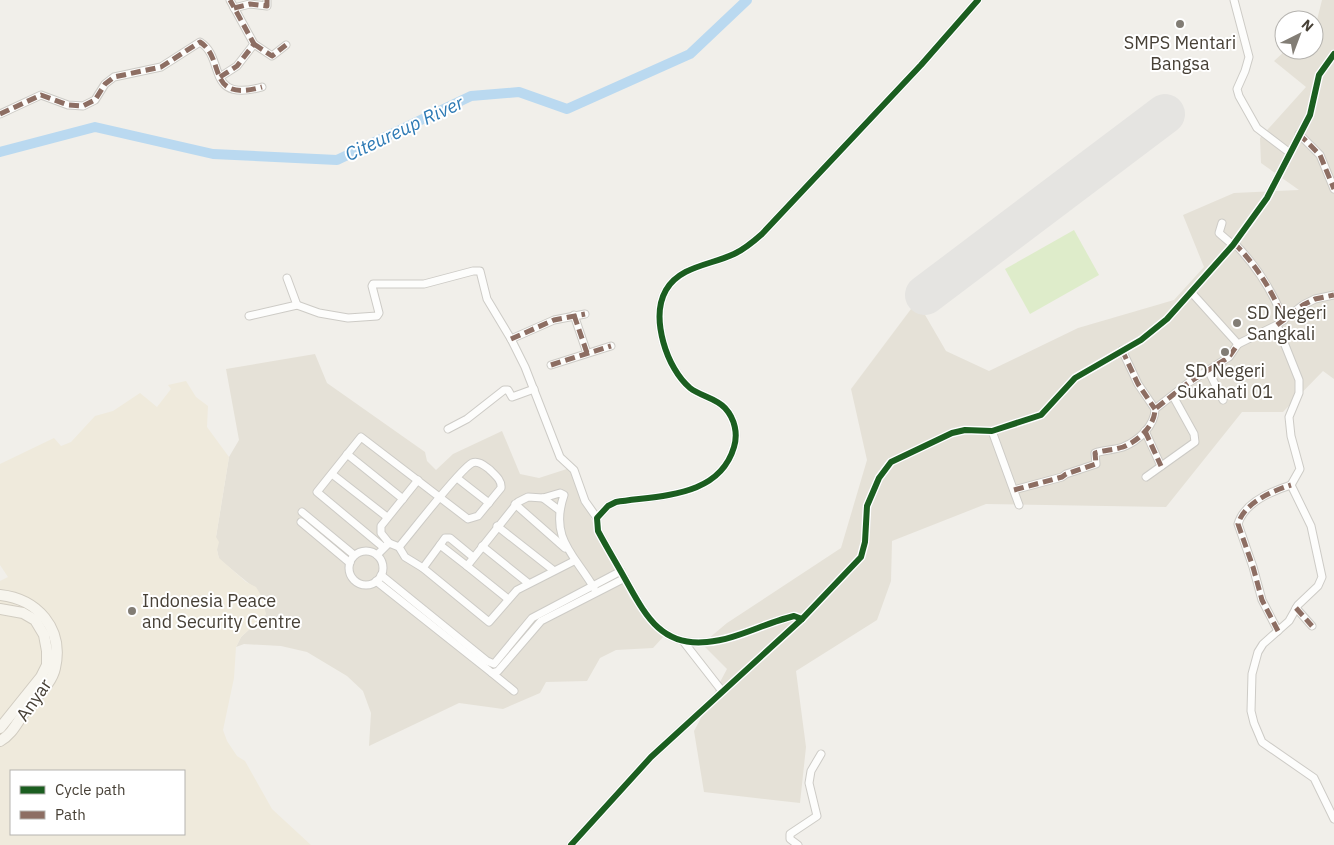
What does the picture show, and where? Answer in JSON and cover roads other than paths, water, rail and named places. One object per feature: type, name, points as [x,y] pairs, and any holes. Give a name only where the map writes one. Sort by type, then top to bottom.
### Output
[{"type":"street","points":[[230,0],[254,44],[272,56],[286,45]]},
{"type":"street","points":[[234,8],[250,4],[267,6],[267,0]]},
{"type":"street","points":[[597,518],[608,506],[616,502],[688,490],[707,484],[725,467],[735,445],[736,430],[728,411],[720,403],[699,394],[684,383],[671,361],[660,319],[663,297],[669,285],[683,273],[742,250],[762,234],[921,65],[978,0]]},
{"type":"street","points":[[1234,0],[1249,56],[1237,89],[1238,96],[1257,128],[1290,153]]},
{"type":"street","points":[[0,114],[41,95],[68,105],[83,106],[95,100],[109,80],[144,69],[166,65],[198,42],[205,45],[220,77],[232,89],[262,87]]},
{"type":"street","points":[[220,77],[237,66],[254,44]]},
{"type":"street","points":[[571,845],[651,757],[802,619],[861,557],[866,542],[867,506],[879,478],[888,465],[899,456],[952,433],[965,430],[992,431],[1041,415],[1075,378],[1148,335],[1167,319],[1234,244],[1267,198],[1310,115],[1317,79],[1334,54]]},
{"type":"street","points":[[1299,134],[1320,155],[1334,189]]},
{"type":"street","points":[[1222,223],[1219,233],[1252,261],[1274,294],[1284,320]]},
{"type":"street","points":[[249,316],[297,305],[319,313],[348,318],[377,316],[379,313],[373,284],[424,284],[478,270],[482,273],[487,299],[511,339],[534,389],[538,404],[560,457],[574,470],[585,501],[597,518],[598,531],[651,623],[658,629],[683,641],[708,642],[794,616],[802,619]]},
{"type":"street","points":[[287,278],[297,305]]},
{"type":"street","points":[[1191,292],[1238,344]]},
{"type":"street","points":[[1155,409],[1188,383],[1229,357],[1238,344],[1277,325],[1314,298],[1334,295]]},
{"type":"street","points":[[511,339],[554,320],[585,314]]},
{"type":"street","points":[[574,316],[587,352]]},
{"type":"street","points":[[1277,325],[1299,387],[1289,417],[1291,436],[1300,469],[1291,485],[1275,490],[1255,502],[1241,517],[1238,524],[1262,600],[1278,631]]},
{"type":"street","points":[[551,365],[587,352],[611,346]]},
{"type":"street","points":[[1014,490],[1062,477],[1096,464],[1095,453],[1123,447],[1145,432],[1153,422],[1155,409],[1138,384],[1122,350]]},
{"type":"street","points":[[1208,370],[1223,400]]},
{"type":"street","points":[[448,429],[467,419],[504,390],[508,390],[512,397],[534,389]]},
{"type":"street","points":[[1146,477],[1192,445],[1196,439],[1173,396]]},
{"type":"street","points":[[992,431],[1019,505]]},
{"type":"street","points":[[1145,432],[1161,466]]},
{"type":"street","points":[[399,547],[386,545],[317,492],[359,438],[362,438],[440,499],[468,519],[475,518],[502,485],[487,467],[477,462],[472,463],[457,478],[440,499],[399,547]]},
{"type":"street","points":[[347,454],[403,499]]},
{"type":"street","points":[[332,474],[387,517]]},
{"type":"street","points":[[457,478],[489,503]]},
{"type":"street","points":[[386,545],[380,529],[387,517],[418,480]]},
{"type":"street","points":[[1291,485],[1311,526],[1322,577],[1318,586],[1296,608],[1292,617],[1263,644],[1253,662],[1252,711],[1254,723],[1262,742],[1314,778],[1334,819]]},
{"type":"street","points":[[467,566],[515,504],[528,497],[543,498],[563,494],[559,510],[565,548]]},
{"type":"street","points":[[543,498],[559,510]]},
{"type":"street","points":[[515,504],[565,548],[595,589]]},
{"type":"street","points":[[302,512],[354,555]]},
{"type":"street","points":[[301,522],[350,563]]},
{"type":"street","points":[[497,526],[553,570]]},
{"type":"street","points":[[423,568],[445,538],[450,538],[474,556]]},
{"type":"street","points":[[377,555],[386,545]]},
{"type":"street","points":[[440,545],[508,599]]},
{"type":"street","points":[[482,546],[528,583]]},
{"type":"street","points":[[399,547],[405,557],[423,568],[487,621],[491,621],[508,599],[528,583],[574,561]]},
{"type":"street","points":[[366,551],[377,555],[382,564],[378,578],[366,584],[357,582],[351,576],[350,563],[354,555],[366,551]]},
{"type":"street","points":[[378,578],[490,664],[496,662],[532,618],[623,575]]},
{"type":"street","points":[[378,578],[514,692]]},
{"type":"street","points":[[492,673],[498,671],[541,621],[595,589]]},
{"type":"street","name":"Anyar","points":[[0,594],[27,602],[44,616],[54,639],[51,667],[19,722],[7,737],[0,742]]},
{"type":"street","points":[[1296,608],[1312,626]]},
{"type":"street","name":"Anyar","points":[[0,609],[23,613],[39,624],[51,667]]},
{"type":"street","points":[[683,641],[722,692]]},
{"type":"street","name":"Anyar","points":[[0,728],[51,667]]},
{"type":"street","points":[[798,845],[790,839],[790,834],[817,816],[809,783],[812,771],[821,754]]},
{"type":"waterway","name":"Citeureup River","points":[[0,152],[95,127],[213,154],[337,160],[471,96],[519,92],[567,109],[690,54],[747,0]]},
{"type":"place","name":"SMPS Mentari Bangsa","points":[[1180,24]]},
{"type":"place","name":"SD Negeri Sangkali","points":[[1237,323]]},
{"type":"place","name":"SD Negeri Sukahati 01","points":[[1225,352]]},
{"type":"place","name":"Indonesia Peace and Security Centre","points":[[132,611]]}]
